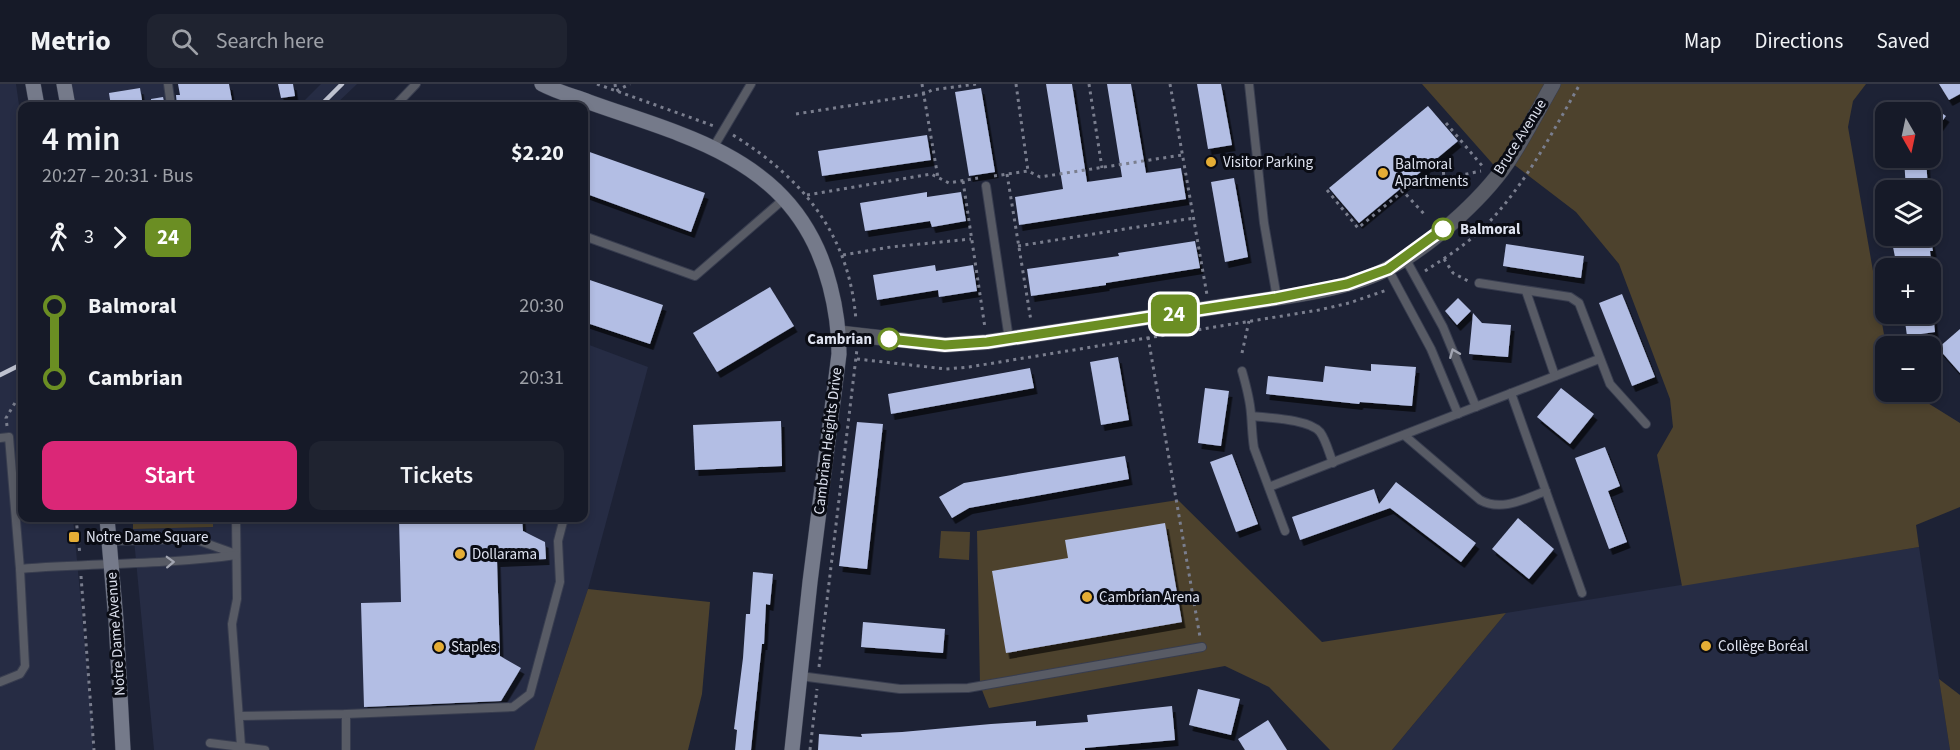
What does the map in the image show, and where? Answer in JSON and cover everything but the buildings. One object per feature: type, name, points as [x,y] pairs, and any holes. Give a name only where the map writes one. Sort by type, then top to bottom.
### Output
[{"type":"street","points":[[33,84],[36,102]]},
{"type":"street","points":[[64,84],[67,102]]},
{"type":"street","name":"Cambrian Heights Drive","points":[[542,84],[680,134],[746,166],[785,198],[805,224],[821,256],[833,298],[839,333],[839,354],[810,582],[792,750]]},
{"type":"street","name":"Bruce Avenue","points":[[839,333],[945,345],[987,342],[1276,298],[1347,284],[1388,269],[1434,237],[1472,204],[1509,161],[1553,84]]},
{"type":"street","name":"Notre Dame Avenue","points":[[108,522],[123,750]]},
{"type":"lane","points":[[168,84],[170,102]]},
{"type":"lane","points":[[399,102],[416,84]]},
{"type":"lane","points":[[713,148],[751,84]]},
{"type":"lane","points":[[1249,84],[1262,202],[1276,298]]},
{"type":"lane","points":[[986,186],[1009,339]]},
{"type":"lane","points":[[588,237],[695,276],[785,198]]},
{"type":"lane","points":[[1405,258],[1443,327],[1476,407]]},
{"type":"lane","points":[[1388,269],[1431,349],[1458,414]]},
{"type":"lane","points":[[1479,283],[1570,297],[1579,303],[1610,384],[1646,424]]},
{"type":"lane","points":[[1526,291],[1555,376]]},
{"type":"lane","points":[[1269,487],[1599,359]]},
{"type":"lane","points":[[1242,371],[1252,416],[1251,434],[1254,448],[1285,531]]},
{"type":"lane","points":[[1511,393],[1582,593]]},
{"type":"lane","points":[[1252,416],[1301,423],[1317,429],[1322,434],[1333,463]]},
{"type":"lane","points":[[1404,435],[1490,506],[1512,503],[1546,491]]},
{"type":"lane","points":[[0,682],[20,674],[25,666],[20,569],[4,437]]},
{"type":"lane","points":[[236,522],[237,599],[232,624],[241,746]]},
{"type":"lane","points":[[240,716],[513,707],[530,694],[560,582],[558,541],[563,522]]},
{"type":"lane","points":[[110,541],[194,539],[236,555]]},
{"type":"lane","points":[[20,569],[80,564],[196,561],[236,555]]},
{"type":"lane","points":[[800,675],[900,689],[968,688],[1202,647]]},
{"type":"lane","points":[[346,714],[346,750]]},
{"type":"lane","points":[[210,743],[265,750]]},
{"type":"path","points":[[597,84],[724,130],[768,160],[787,174],[807,195],[826,222],[843,255],[852,290],[857,359],[810,750]]},
{"type":"path","points":[[615,84],[616,91]]},
{"type":"path","points":[[616,91],[630,84]]},
{"type":"path","points":[[922,84],[938,178]]},
{"type":"path","points":[[796,114],[976,84]]},
{"type":"path","points":[[1016,84],[1028,171]]},
{"type":"path","points":[[1089,84],[1102,168]]},
{"type":"path","points":[[1170,84],[1210,308]]},
{"type":"path","points":[[1327,190],[1358,228],[1402,190],[1413,185],[1486,170],[1446,123]]},
{"type":"path","points":[[1437,159],[1443,166],[1444,178]]},
{"type":"path","points":[[1006,174],[1033,335]]},
{"type":"path","points":[[963,181],[987,342]]},
{"type":"path","points":[[1402,190],[1426,216]]},
{"type":"path","points":[[1018,246],[1194,218]]},
{"type":"path","points":[[843,255],[891,247],[971,239]]},
{"type":"path","points":[[1444,259],[1458,276],[1464,280],[1479,283]]},
{"type":"path","points":[[1242,353],[1249,321]]},
{"type":"path","points":[[1148,337],[1202,647]]},
{"type":"path","points":[[4,437],[6,418],[18,398]]},
{"type":"path","points":[[76,522],[94,750]]},
{"type":"shaded area","name":"Notre Dame Square","points":[[0,84],[16,84],[19,102],[18,522],[73,522],[93,750],[0,750]]},
{"type":"shaded area","points":[[66,84],[167,84],[169,102],[69,102]]},
{"type":"shaded area","points":[[321,84],[357,84],[338,102],[303,102]]},
{"type":"shaded area","points":[[1422,84],[1866,84],[1853,101],[1848,127],[1875,283],[1875,324],[1882,324],[1884,336],[1875,336],[1875,402],[1926,402],[1960,423],[1960,507],[1916,525],[1919,547],[1682,586],[1657,455],[1673,427],[1670,399],[1619,264],[1576,212],[1508,160],[1499,171]]},
{"type":"shaded area","points":[[588,344],[648,367],[588,589],[534,750],[154,750],[133,529],[213,527],[213,522],[588,522]]},
{"type":"shaded area","points":[[1178,500],[1322,642],[1506,613],[1392,750],[1330,750],[1269,687],[1225,666],[989,708],[980,685],[977,531]]},
{"type":"shaded area","points":[[133,522],[213,522],[213,527],[133,529]]},
{"type":"shaded area","points":[[941,531],[970,532],[969,560],[939,558]]},
{"type":"shaded area","name":"Collège Boréal","points":[[1919,547],[1950,750],[1392,750],[1506,613]]},
{"type":"shaded area","points":[[588,589],[710,602],[702,694],[688,750],[534,750]]},
{"type":"shaded area","points":[[1939,679],[1960,695],[1960,750],[1950,750]]},
{"type":"railway","points":[[324,102],[342,84]]},
{"type":"railway","points":[[0,375],[18,366]]},
{"type":"bus line","name":"24","points":[[889,339],[945,345],[987,342],[1276,298],[1347,284],[1388,269],[1443,229]]},
{"type":"place","name":"Visitor Parking","points":[[1211,162]]},
{"type":"place","name":"Balmoral Apartments","points":[[1383,173]]},
{"type":"place","name":"Balmoral","points":[[1443,229]]},
{"type":"place","name":"Cambrian","points":[[889,339]]},
{"type":"place","name":"Notre Dame Square","points":[[74,537]]},
{"type":"place","name":"Dollarama","points":[[460,554]]},
{"type":"place","name":"Cambrian Arena","points":[[1087,597]]},
{"type":"place","name":"Collège Boréal","points":[[1706,646]]},
{"type":"place","name":"Staples","points":[[439,647]]}]
